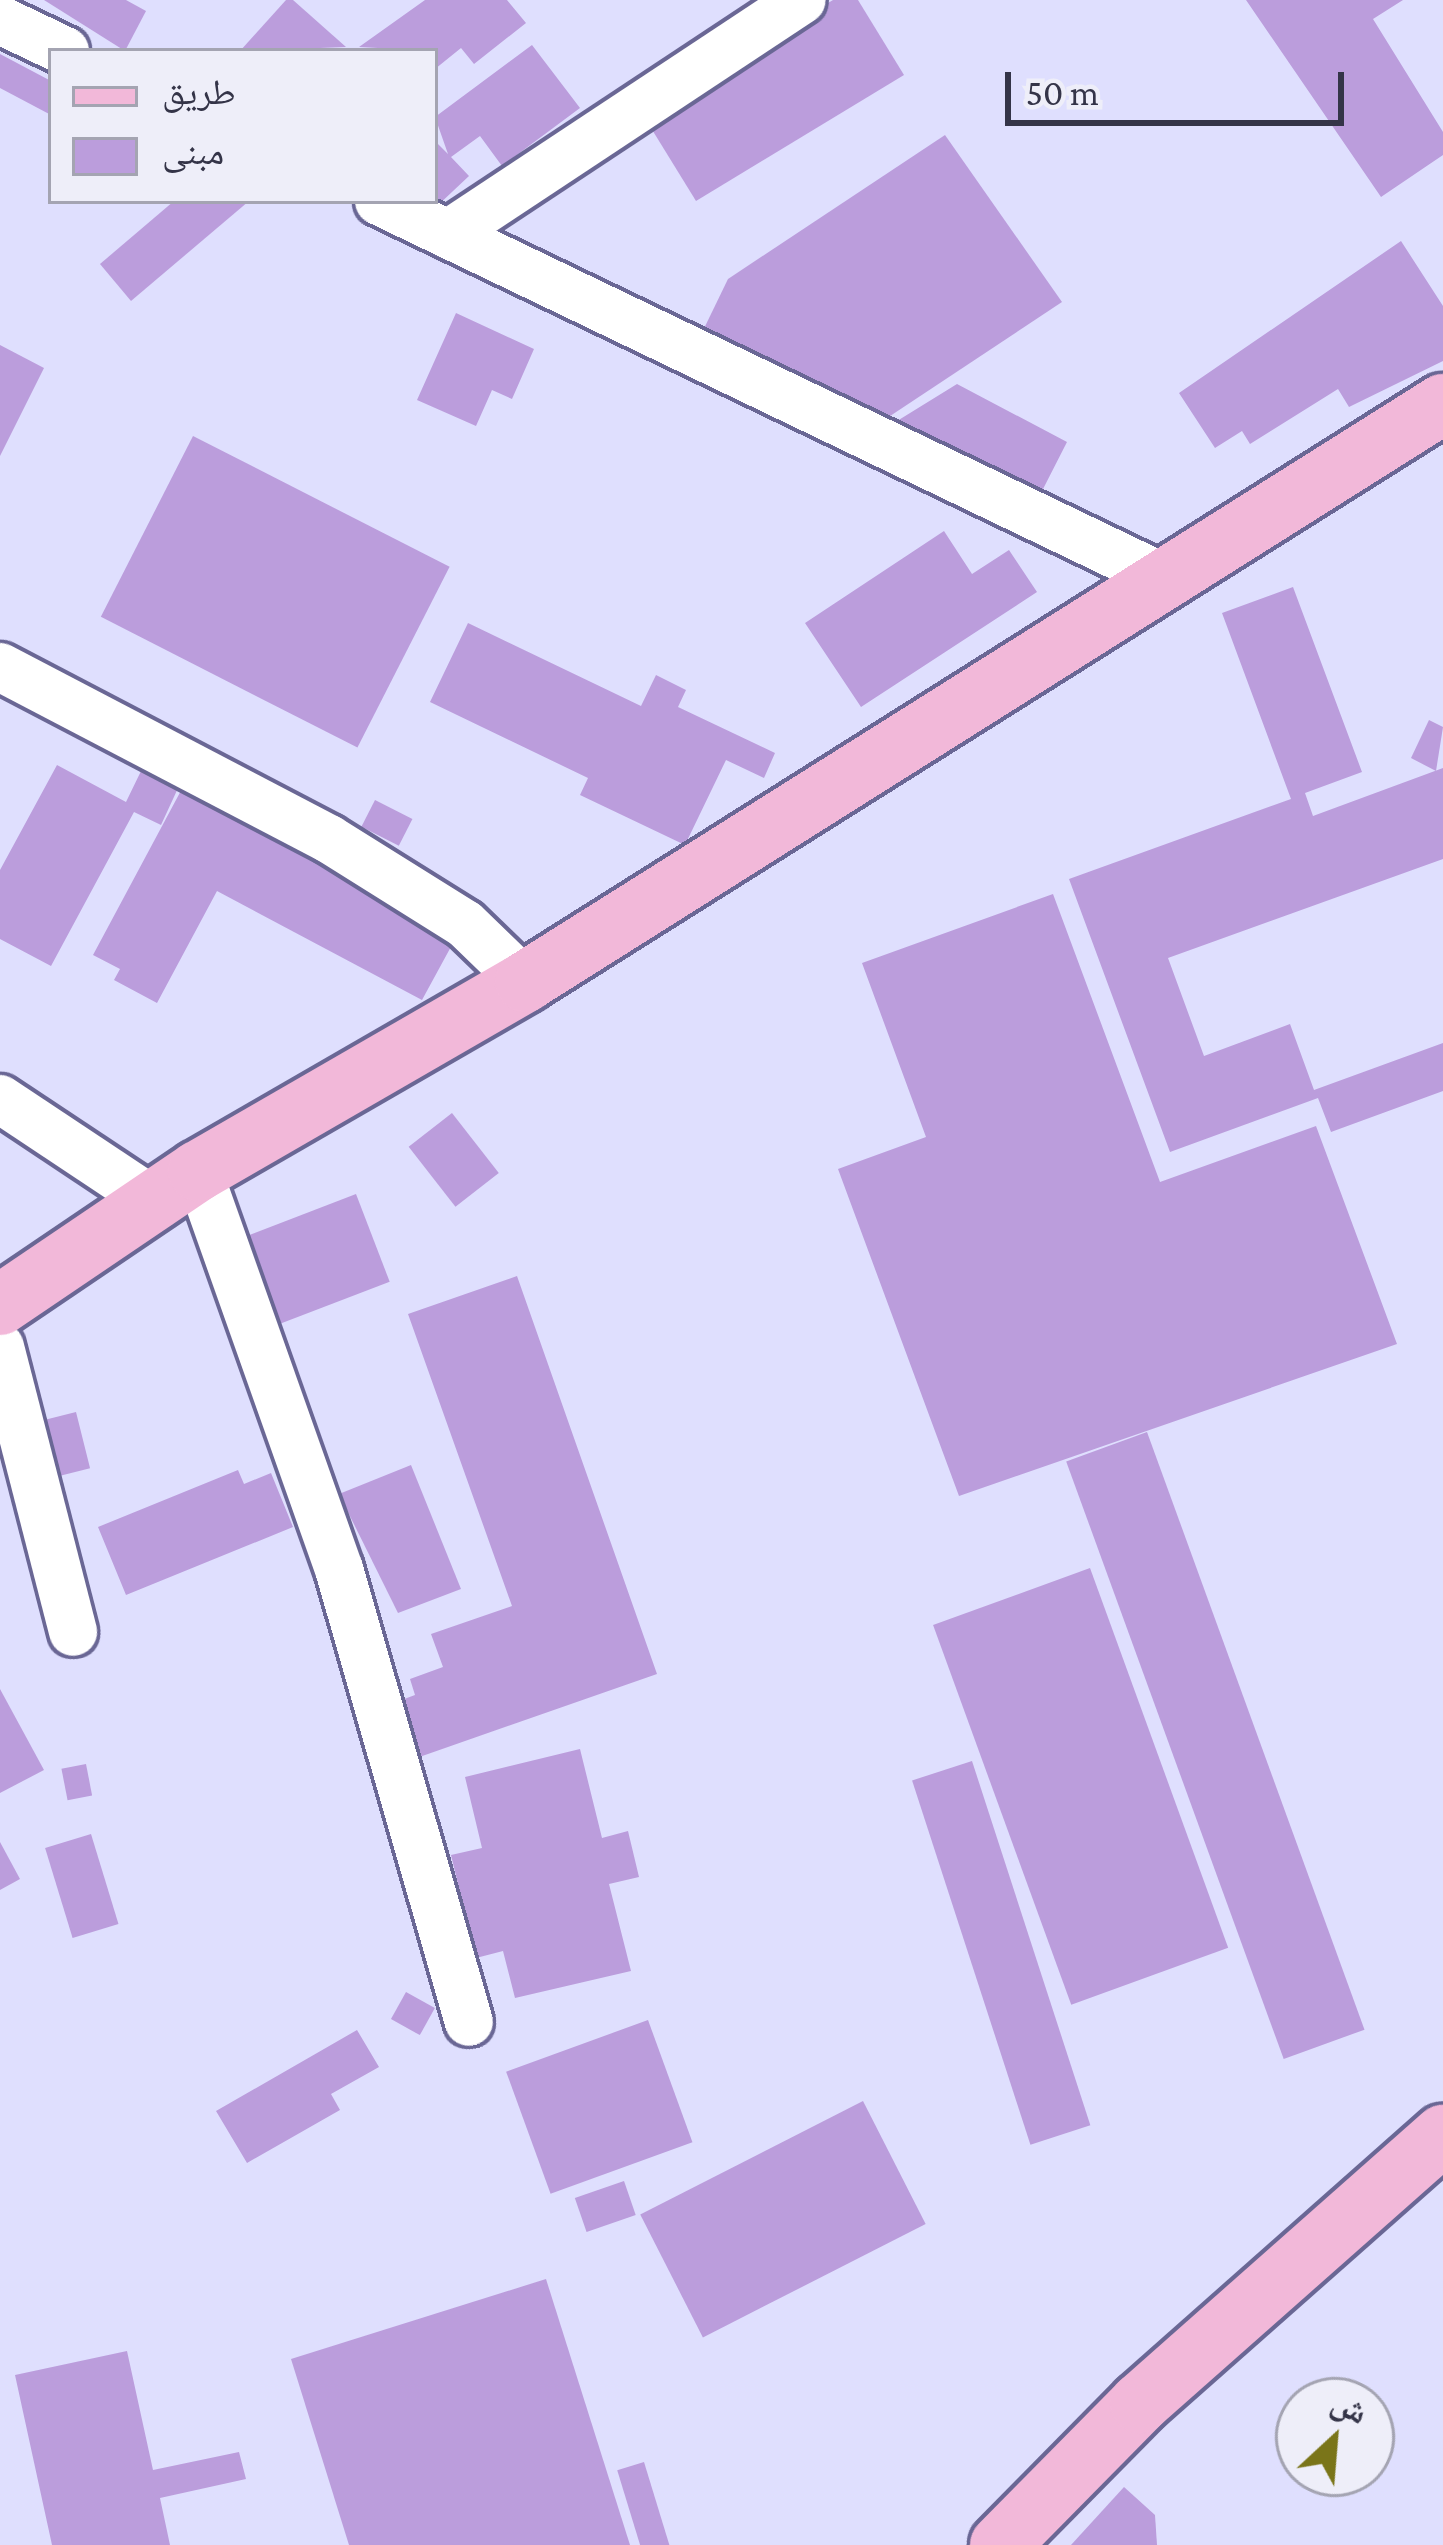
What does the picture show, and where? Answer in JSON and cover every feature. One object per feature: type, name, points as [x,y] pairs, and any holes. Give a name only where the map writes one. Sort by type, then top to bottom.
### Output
[{"type":"main road","points":[[0,1305],[178,1188],[525,982],[1160,576],[1443,404]]},
{"type":"main road","points":[[1000,2545],[1140,2403],[1443,2134]]},
{"type":"street","points":[[448,234],[801,0]]},
{"type":"street","points":[[0,20],[59,48]]},
{"type":"street","points":[[385,204],[1160,576]]},
{"type":"street","points":[[0,667],[329,839],[465,924],[525,982]]},
{"type":"street","points":[[0,1099],[178,1188],[339,1568],[469,2022]]},
{"type":"street","points":[[0,1347],[73,1632]]},
{"type":"building","points":[[44,0],[126,0],[146,11],[127,48]]},
{"type":"building","points":[[286,0],[293,0],[346,47],[320,48],[243,48]]},
{"type":"building","points":[[425,0],[507,0],[526,23],[474,64],[461,48],[438,67],[438,48],[359,47]]},
{"type":"building","points":[[833,0],[858,0],[904,75],[696,201],[643,115]]},
{"type":"building","points":[[1246,0],[1403,0],[1373,19],[1443,132],[1443,155],[1381,197]]},
{"type":"building","points":[[532,45],[580,108],[502,166],[480,136],[451,157],[469,176],[419,223],[401,204],[438,204],[438,144],[448,154],[438,115]]},
{"type":"building","points":[[0,54],[48,79],[48,113],[0,88]]},
{"type":"building","points":[[945,135],[1062,302],[872,428],[696,345],[728,279]]},
{"type":"building","points":[[170,204],[245,204],[131,301],[100,264]]},
{"type":"building","points":[[1401,241],[1443,306],[1443,361],[1349,407],[1338,389],[1250,444],[1242,431],[1215,448],[1179,393]]},
{"type":"building","points":[[456,313],[534,349],[512,399],[492,390],[476,426],[417,400]]},
{"type":"building","points":[[0,345],[44,368],[0,456]]},
{"type":"building","points":[[957,384],[1067,442],[1042,491],[941,442],[920,457],[876,434]]},
{"type":"building","points":[[193,436],[450,567],[357,748],[101,617]]},
{"type":"building","points":[[944,531],[972,574],[1009,550],[1037,592],[861,707],[805,623]]},
{"type":"building","points":[[1293,587],[1362,772],[1305,793],[1313,816],[1443,768],[1443,859],[1168,958],[1204,1056],[1290,1024],[1314,1090],[1443,1043],[1443,1091],[1331,1132],[1318,1098],[1170,1152],[1069,879],[1291,799],[1222,613]]},
{"type":"building","points":[[468,623],[641,706],[656,675],[686,690],[678,707],[775,753],[764,778],[726,760],[685,845],[580,795],[588,778],[430,702]]},
{"type":"building","points":[[1429,720],[1443,727],[1436,771],[1411,758]]},
{"type":"building","points":[[57,765],[126,802],[142,769],[179,786],[161,825],[134,812],[51,966],[0,939],[0,870]]},
{"type":"building","points":[[184,785],[459,932],[422,1000],[217,891],[157,1003],[114,980],[120,969],[93,955]]},
{"type":"building","points":[[375,800],[412,819],[399,846],[361,827]]},
{"type":"building","points":[[1053,894],[1160,1182],[1316,1126],[1397,1344],[959,1496],[838,1169],[926,1137],[862,963]]},
{"type":"building","points":[[452,1113],[499,1173],[455,1207],[409,1147]]},
{"type":"building","points":[[356,1194],[390,1282],[268,1328],[235,1241]]},
{"type":"building","points":[[517,1276],[657,1674],[408,1761],[388,1705],[415,1695],[410,1679],[443,1667],[431,1634],[512,1606],[408,1314]]},
{"type":"building","points":[[76,1412],[90,1468],[48,1479],[34,1422]]},
{"type":"building","points":[[1147,1432],[1365,2030],[1284,2059],[1066,1461]]},
{"type":"building","points":[[411,1465],[461,1589],[398,1613],[339,1494]]},
{"type":"building","points":[[238,1470],[244,1484],[271,1473],[293,1527],[126,1595],[98,1527]]},
{"type":"building","points":[[1090,1568],[1228,1948],[1071,2005],[933,1625]]},
{"type":"building","points":[[0,1689],[44,1770],[0,1793]]},
{"type":"building","points":[[580,1749],[602,1838],[628,1831],[639,1877],[609,1884],[631,1971],[515,1998],[503,1951],[476,1958],[451,1855],[482,1848],[465,1777]]},
{"type":"building","points":[[972,1761],[1090,2125],[1030,2145],[912,1780]]},
{"type":"building","points":[[86,1764],[92,1795],[68,1800],[61,1769]]},
{"type":"building","points":[[91,1834],[118,1924],[73,1938],[45,1848]]},
{"type":"building","points":[[0,1842],[20,1879],[0,1890]]},
{"type":"building","points":[[406,1992],[435,2008],[420,2035],[391,2019]]},
{"type":"building","points":[[648,2020],[692,2142],[551,2194],[506,2072]]},
{"type":"building","points":[[357,2030],[379,2067],[331,2094],[340,2110],[247,2163],[216,2111]]},
{"type":"building","points":[[863,2101],[926,2224],[703,2337],[640,2214]]},
{"type":"building","points":[[624,2181],[636,2215],[587,2232],[575,2198]]},
{"type":"building","points":[[546,2279],[630,2545],[349,2545],[291,2359]]},
{"type":"building","points":[[127,2351],[153,2470],[239,2452],[246,2479],[160,2498],[170,2545],[52,2545],[15,2375]]},
{"type":"building","points":[[644,2462],[669,2545],[640,2545],[617,2470]]},
{"type":"building","points":[[1124,2487],[1155,2515],[1157,2545],[1071,2545]]}]
